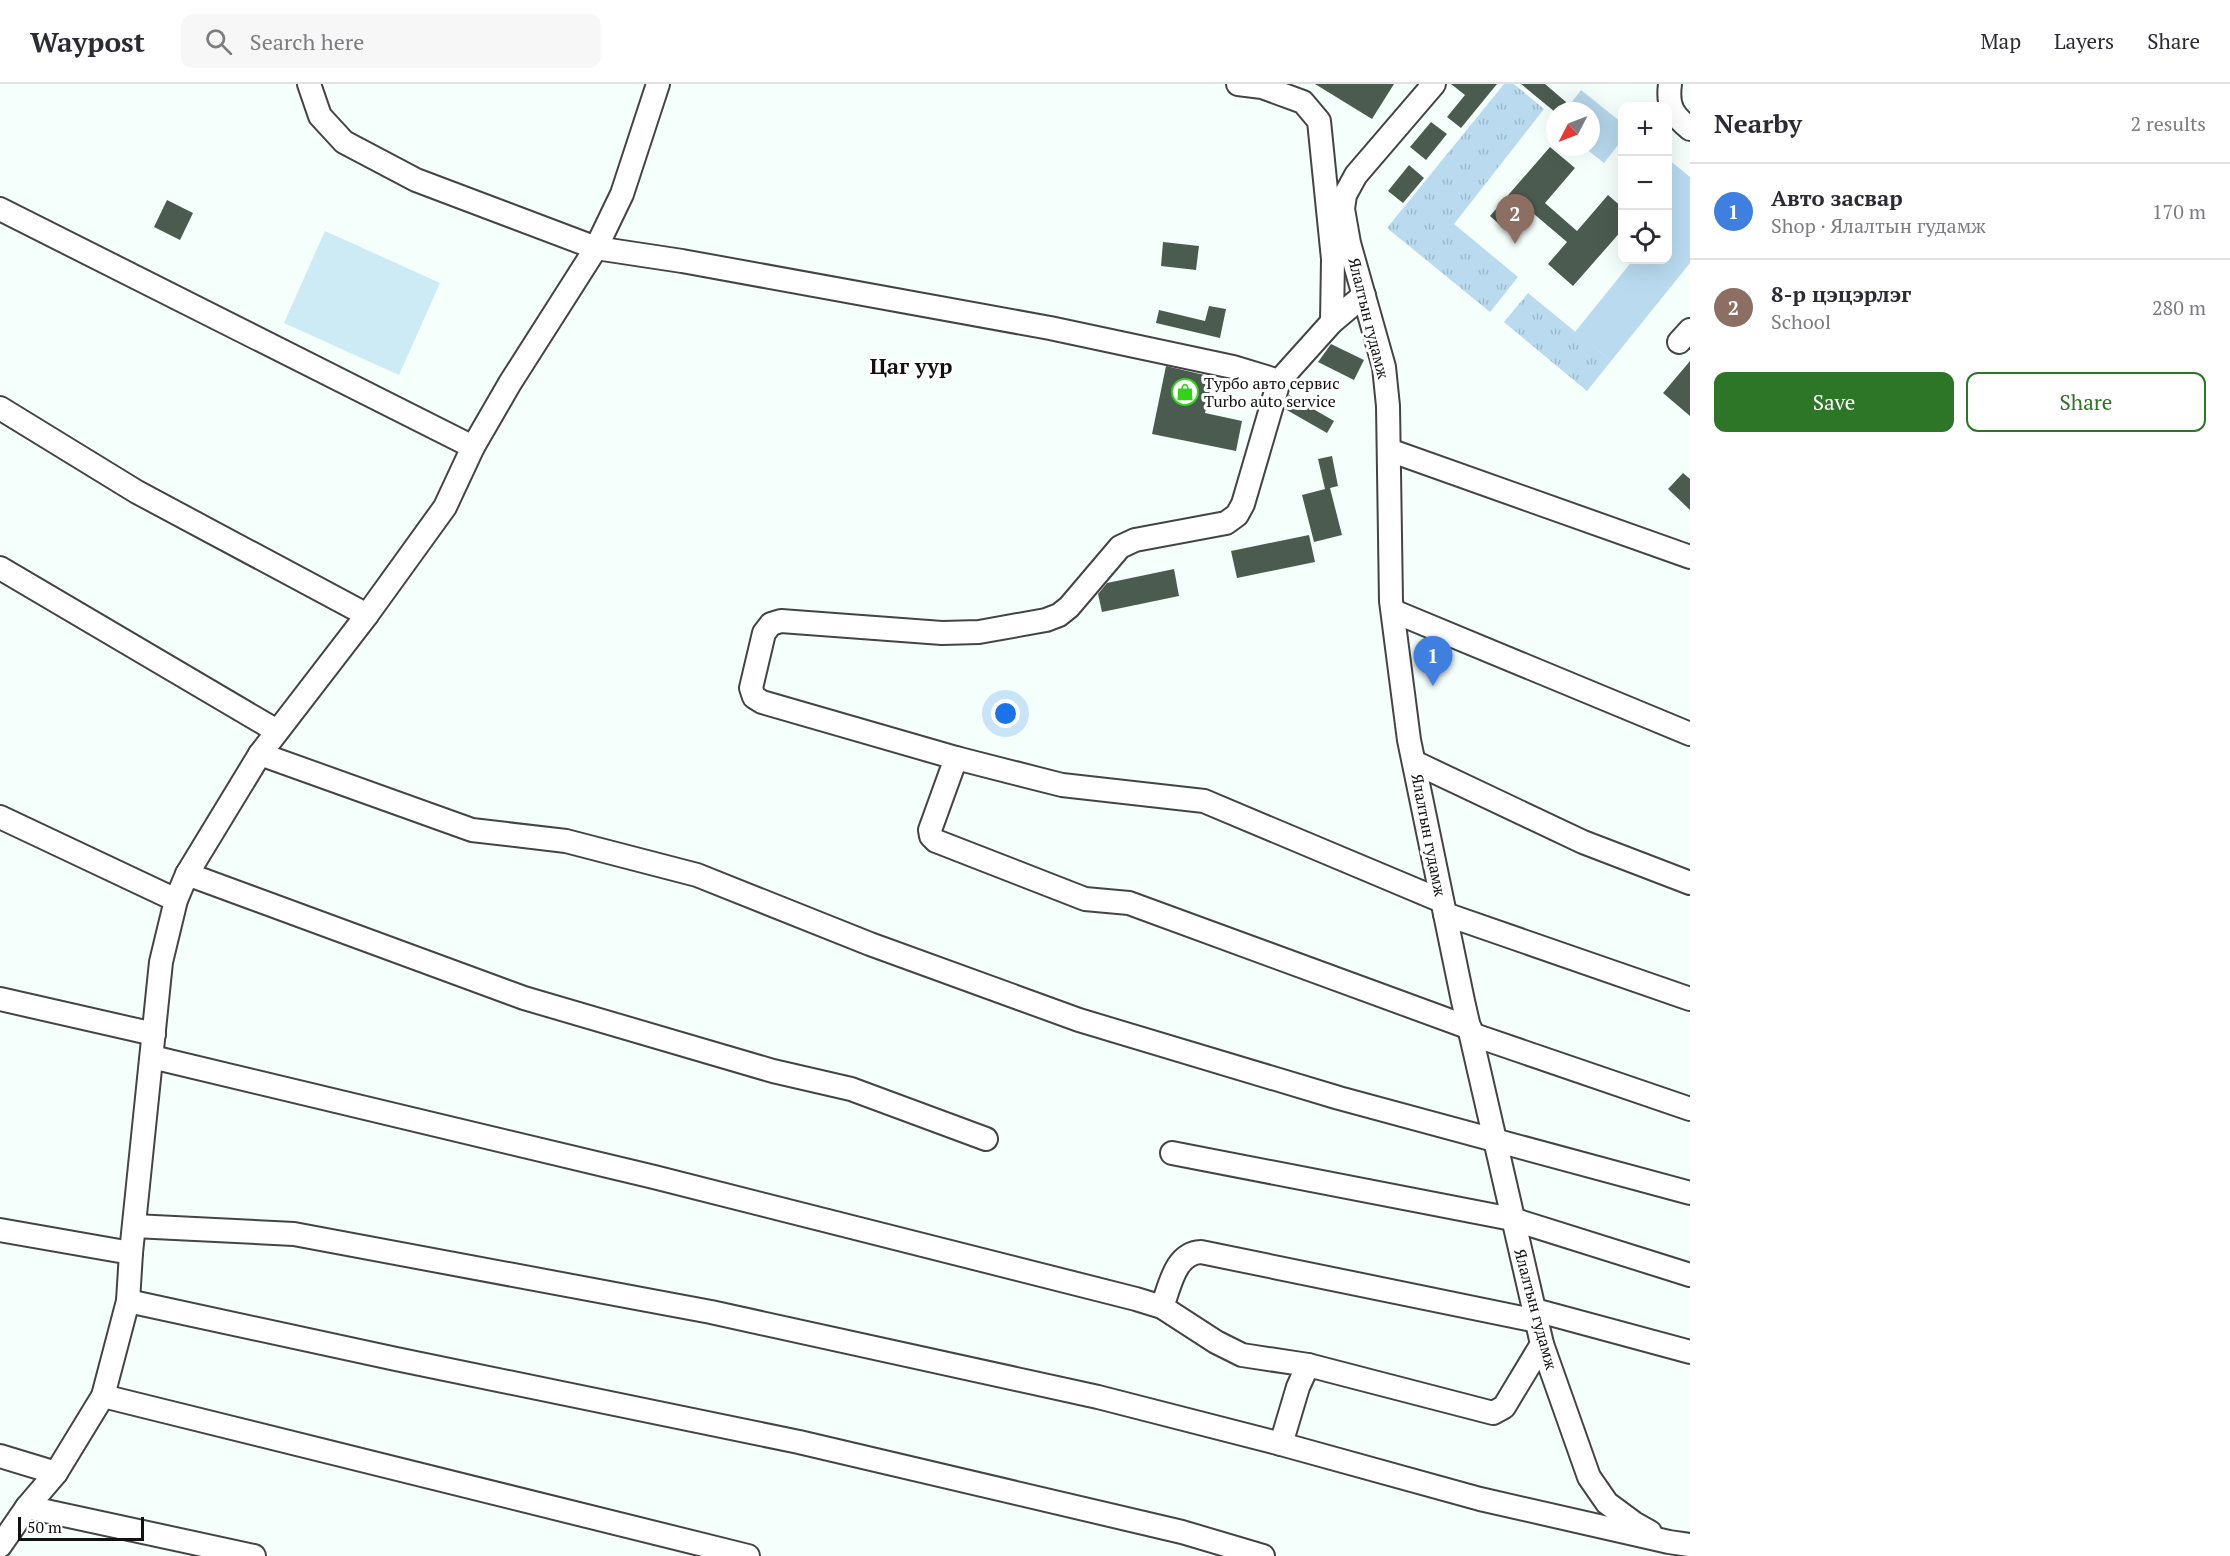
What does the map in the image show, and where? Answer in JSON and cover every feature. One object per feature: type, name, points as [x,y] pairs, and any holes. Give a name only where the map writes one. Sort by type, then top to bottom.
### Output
[{"type":"street","points":[[309,84],[320,116],[344,142],[416,180],[596,248],[682,261],[1050,328],[1233,368],[1279,381]]},
{"type":"street","points":[[0,1546],[27,1507],[56,1473],[104,1395],[128,1301],[161,962],[176,900],[187,874],[260,754],[367,615],[445,507],[473,447],[510,383],[596,248],[622,194],[658,84]]},
{"type":"street","points":[[1238,84],[1262,87],[1303,102],[1319,122],[1333,259],[1332,322]]},
{"type":"street","name":"Ялалтын гудамж","points":[[1434,84],[1356,175],[1345,195],[1343,209],[1345,225],[1384,367],[1388,406],[1393,611],[1414,762],[1443,907],[1512,1220],[1542,1344],[1589,1477],[1607,1503],[1634,1523],[1680,1543],[1688,1556]]},
{"type":"street","points":[[1670,84],[1668,99],[1678,118],[1690,129]]},
{"type":"street","points":[[0,209],[473,447]]},
{"type":"street","points":[[1364,295],[1332,322],[1279,381],[1243,504],[1237,515],[1226,523],[1135,540],[1120,547],[1070,607],[1046,620],[979,632],[942,633],[781,621],[771,624],[764,633],[751,688],[754,697],[762,702],[956,758],[1062,785],[1204,801],[1443,907],[1690,999]]},
{"type":"street","points":[[0,408],[137,492],[367,615]]},
{"type":"street","points":[[1389,450],[1690,556]]},
{"type":"street","points":[[0,568],[277,731]]},
{"type":"street","points":[[1393,611],[1690,734]]},
{"type":"street","points":[[260,754],[472,830],[566,841],[697,874],[870,944],[1079,1020],[1339,1098],[1690,1193]]},
{"type":"street","points":[[956,758],[930,830],[931,836],[936,841],[1085,899],[1129,903],[1471,1031],[1690,1108]]},
{"type":"street","points":[[1414,762],[1583,842],[1690,883]]},
{"type":"street","points":[[0,817],[176,900]]},
{"type":"street","points":[[187,874],[524,998],[772,1071],[851,1089],[986,1138]]},
{"type":"street","points":[[0,999],[154,1034]]},
{"type":"street","points":[[152,1057],[654,1177],[1136,1299],[1162,1307],[1216,1342],[1242,1355],[1308,1365],[1493,1413],[1504,1407],[1542,1344]]},
{"type":"street","points":[[1172,1153],[1512,1220],[1690,1275]]},
{"type":"street","points":[[134,1226],[294,1234],[699,1310],[1098,1397],[1281,1444],[1480,1499],[1680,1543]]},
{"type":"street","points":[[0,1230],[131,1253]]},
{"type":"street","points":[[1162,1307],[1179,1264],[1192,1252],[1202,1252],[1536,1315],[1690,1352]]},
{"type":"street","points":[[128,1301],[799,1442],[1182,1532],[1263,1556]]},
{"type":"street","points":[[1281,1444],[1298,1386],[1308,1365]]},
{"type":"street","points":[[104,1395],[748,1556]]},
{"type":"street","points":[[0,1456],[56,1473]]},
{"type":"street","points":[[27,1507],[254,1556]]},
{"type":"green space","points":[[1504,84],[1514,84],[1544,109],[1454,224],[1518,277],[1490,312],[1387,228]]},
{"type":"green space","points":[[1581,90],[1596,102],[1572,102]]},
{"type":"green space","points":[[1600,105],[1618,120],[1618,145],[1604,163],[1595,156],[1600,156]]},
{"type":"green space","points":[[1672,162],[1690,177],[1690,263],[1611,361],[1575,332],[1630,264],[1672,264]]},
{"type":"green space","points":[[1528,293],[1611,361],[1587,391],[1504,322]]},
{"type":"shaded area","points":[[325,231],[440,283],[399,375],[284,323]]},
{"type":"building","points":[[1315,84],[1394,84],[1372,119]]},
{"type":"building","points":[[1451,84],[1497,84],[1461,128],[1447,117],[1465,95]]},
{"type":"building","points":[[1521,84],[1545,84],[1566,102],[1546,102],[1546,105]]},
{"type":"building","points":[[1431,122],[1447,134],[1426,160],[1410,147]]},
{"type":"building","points":[[1546,152],[1546,156],[1561,156],[1575,168],[1545,203],[1577,231],[1608,195],[1618,204],[1618,235],[1573,286],[1548,264],[1567,242],[1534,214],[1514,237],[1490,216]]},
{"type":"building","points":[[1409,165],[1424,178],[1403,203],[1388,191]]},
{"type":"building","points":[[167,200],[193,213],[180,240],[154,227]]},
{"type":"building","points":[[1163,242],[1199,246],[1196,270],[1161,266]]},
{"type":"building","points":[[1209,306],[1226,309],[1220,338],[1156,323],[1159,310],[1205,321]]},
{"type":"building","points":[[1331,344],[1364,360],[1354,380],[1318,362]]},
{"type":"building","points":[[1690,361],[1690,416],[1663,393]]},
{"type":"building","name":"Турбо авто сервис Turbo auto service","points":[[1166,366],[1213,377],[1205,413],[1242,421],[1236,451],[1152,434]]},
{"type":"building","points":[[1289,395],[1334,421],[1327,433],[1285,409]]},
{"type":"building","points":[[1332,456],[1338,486],[1330,488],[1342,535],[1314,542],[1302,495],[1329,488],[1325,489],[1318,459]]},
{"type":"building","points":[[1683,473],[1690,479],[1690,510],[1668,489]]},
{"type":"building","points":[[1309,535],[1315,562],[1237,578],[1231,551]]},
{"type":"building","points":[[1174,569],[1179,596],[1102,612],[1098,594],[1107,583]]},
{"type":"place","name":"8-р цэцэрлэг","points":[[1515,244]]},
{"type":"place","name":"Турбо авто сервис Turbo auto service","points":[[1185,392]]},
{"type":"place","name":"Авто засвар","points":[[1433,686]]},
{"type":"district","name":"Цаг уур","points":[[911,366]]}]
